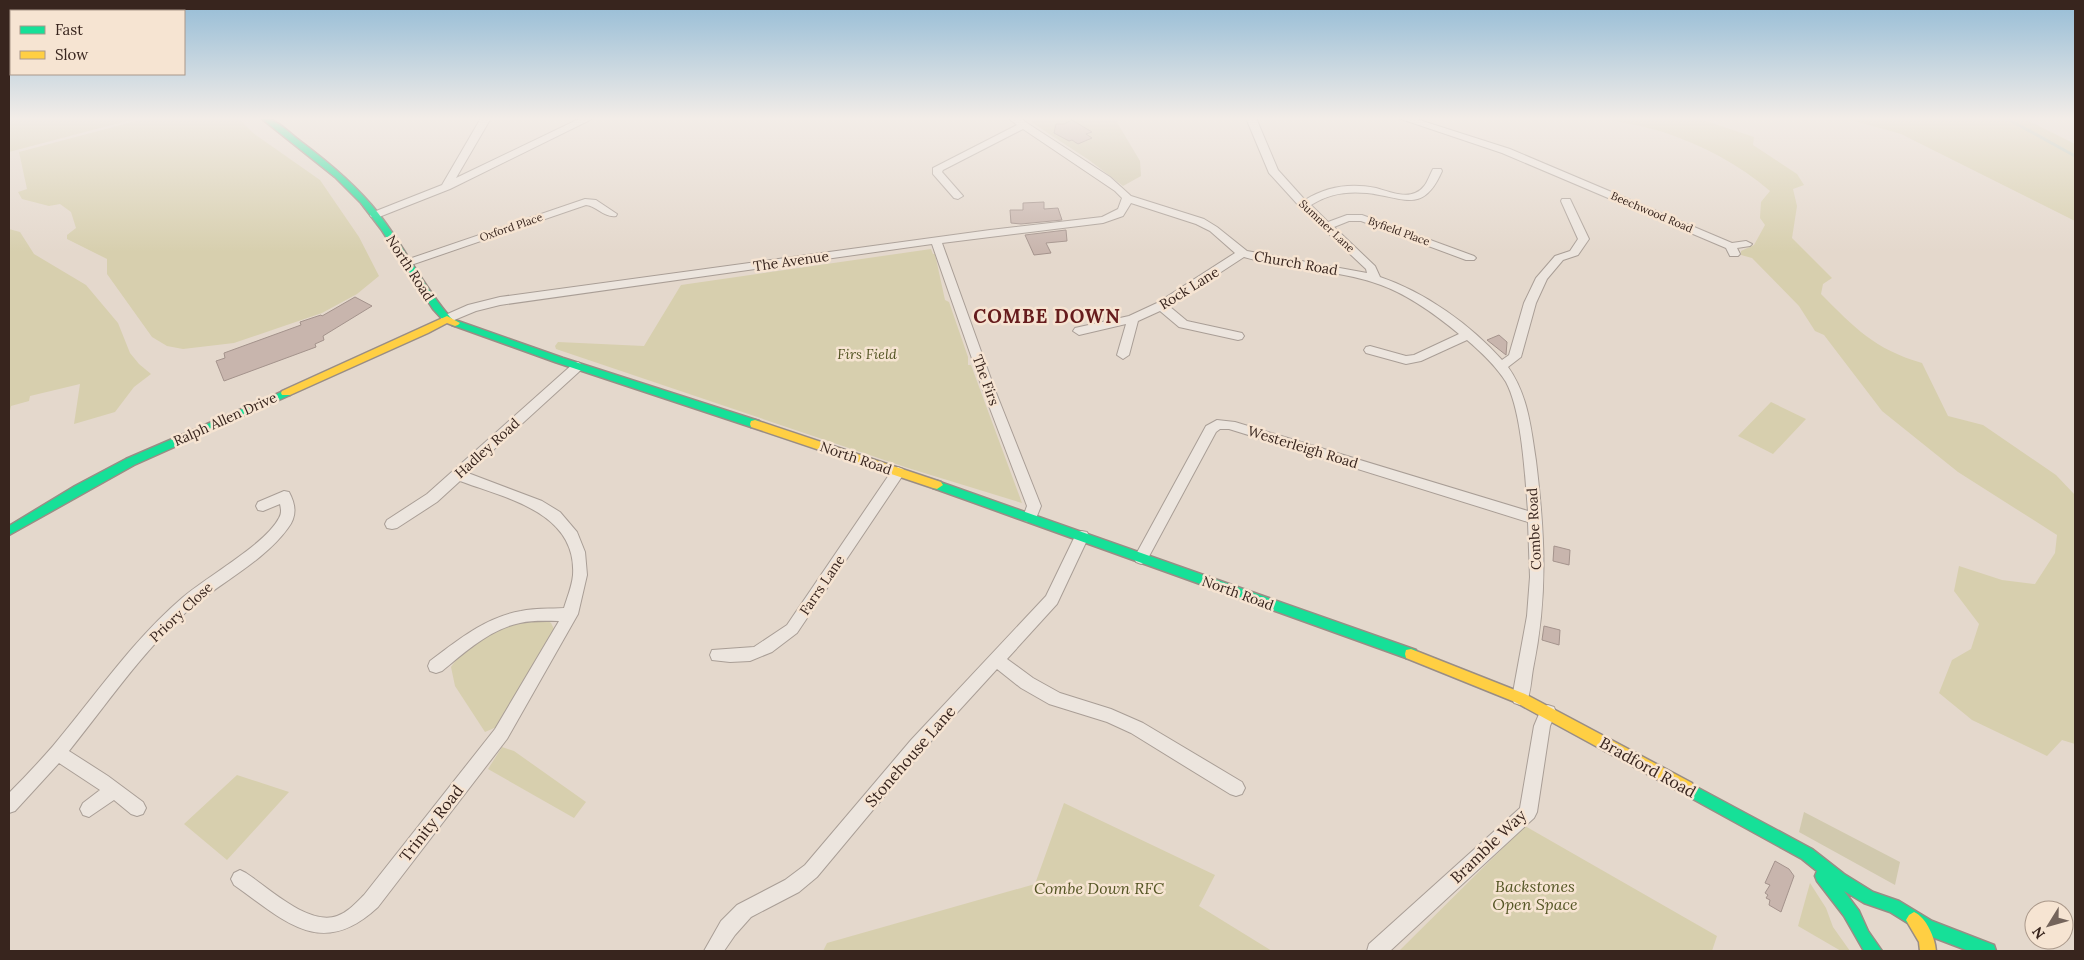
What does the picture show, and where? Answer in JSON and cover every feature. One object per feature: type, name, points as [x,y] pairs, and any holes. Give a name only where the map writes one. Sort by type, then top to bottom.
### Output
[{"type":"main road","name":"North Road","points":[[322,163],[341,178],[376,215],[428,298],[447,319],[465,328],[795,436],[1030,517],[1433,662],[1520,698]]},
{"type":"main road","name":"Ralph Allen Drive","points":[[9,531],[79,489],[130,462],[425,331],[447,319]]},
{"type":"main road","name":"Bradford Road","points":[[1520,698],[1776,836],[1811,857],[1869,898],[1908,914],[1927,927],[1944,935],[1988,951]]},
{"type":"main road","name":"Bradford Road","points":[[1776,836],[1813,865],[1832,886],[1856,920],[1858,930],[1870,949]]},
{"type":"main road","points":[[1856,920],[1856,914],[1862,906],[1873,902],[1885,903]]},
{"type":"main road","name":"Bradford Road","points":[[1908,914],[1921,927],[1927,940],[1928,951]]},
{"type":"street","points":[[446,187],[460,163]]},
{"type":"street","points":[[376,215],[446,187],[496,163]]},
{"type":"street","points":[[948,163],[938,168],[938,172],[958,196]]},
{"type":"street","name":"Church Road","points":[[1081,163],[1119,189],[1126,198],[1202,222],[1218,231],[1235,248],[1243,253],[1375,279],[1402,289],[1488,351],[1500,365]]},
{"type":"street","name":"Summer Lane","points":[[1270,163],[1273,171],[1304,205],[1372,268],[1375,279]]},
{"type":"street","name":"Beechwood Road","points":[[1533,163],[1732,250],[1746,244]]},
{"type":"street","points":[[1304,205],[1321,195],[1339,190],[1371,191],[1410,198],[1420,196],[1426,192],[1434,181],[1437,171]]},
{"type":"street","name":"The Avenue","points":[[447,319],[472,308],[500,302],[936,241],[1103,220],[1118,215],[1126,205],[1126,198]]},
{"type":"street","points":[[1410,198],[1423,208]]},
{"type":"street","points":[[1500,365],[1508,363],[1514,357],[1530,303],[1542,278],[1559,258],[1580,248],[1584,239],[1566,201]]},
{"type":"street","name":"Oxford Place","points":[[407,263],[585,202],[592,202],[612,214]]},
{"type":"street","name":"Byfield Place","points":[[1328,226],[1347,218],[1362,218],[1470,258]]},
{"type":"street","name":"The Firs","points":[[936,241],[989,390],[1034,506],[1030,517]]},
{"type":"street","name":"Rock Lane","points":[[1079,331],[1132,319],[1161,306],[1243,253]]},
{"type":"street","points":[[1161,306],[1183,324],[1238,336]]},
{"type":"street","points":[[1123,355],[1132,319]]},
{"type":"street","points":[[1370,350],[1406,360],[1417,358],[1467,335]]},
{"type":"street","name":"Combe Road","points":[[1500,365],[1512,382],[1519,402],[1536,519],[1535,616],[1530,652],[1520,698]]},
{"type":"street","name":"Hadley Road","points":[[392,524],[432,498],[578,366]]},
{"type":"street","name":"Westerleigh Road","points":[[1141,558],[1211,429],[1217,424],[1230,425],[1536,519]]},
{"type":"street","name":"Farrs Lane","points":[[718,655],[741,658],[773,644],[792,629],[898,472]]},
{"type":"street","name":"Trinity Road","points":[[240,879],[305,924],[322,927],[339,925],[357,915],[371,901],[501,734],[570,614],[580,575],[578,552],[570,532],[555,516],[537,505],[458,475]]},
{"type":"street","name":"Priory Close","points":[[9,805],[57,754],[114,683],[172,616],[197,593],[265,543],[285,524],[288,504],[284,496],[263,506]]},
{"type":"street","name":"Stonehouse Lane","points":[[714,951],[728,928],[744,911],[792,886],[811,872],[917,746],[1052,600],[1082,536]]},
{"type":"street","points":[[436,666],[476,635],[499,623],[520,617],[570,614]]},
{"type":"street","points":[[997,660],[1026,683],[1055,699],[1111,716],[1137,728],[1236,788]]},
{"type":"street","name":"Bramble Way","points":[[1376,951],[1528,812],[1542,726],[1548,712]]},
{"type":"street","points":[[57,754],[114,790],[137,808]]},
{"type":"street","points":[[89,809],[114,790]]},
{"type":"green space","points":[[21,163],[295,163],[320,180],[359,237],[379,276],[357,294],[322,313],[234,343],[183,349],[167,346],[152,337],[107,274],[107,259],[67,239],[67,235],[76,228],[71,212],[60,204],[49,206],[22,199],[18,192],[27,189]]},
{"type":"green space","points":[[1731,163],[1780,163],[1797,174],[1804,185],[1793,189],[1797,206],[1792,238],[1832,278],[1823,284],[1821,294],[1866,336],[1891,351],[1922,363],[1948,416],[1983,425],[2056,475],[2075,495],[2075,744],[2062,740],[2047,756],[1972,720],[1939,693],[1952,660],[1971,649],[1979,624],[1954,591],[1959,566],[2002,580],[2035,584],[2055,553],[2057,535],[1958,472],[1882,411],[1824,335],[1815,331],[1799,306],[1752,258],[1741,255],[1741,251],[1754,245],[1765,225],[1760,218],[1761,202],[1770,191]]},
{"type":"green space","points":[[1959,163],[2075,163],[2075,221]]},
{"type":"green space","points":[[9,229],[20,232],[34,254],[86,285],[118,323],[130,353],[151,374],[134,387],[115,412],[74,424],[80,384],[30,396],[29,401],[11,406],[9,415]]},
{"type":"green space","name":"Firs Field","points":[[931,249],[933,254],[935,254],[945,300],[949,302],[968,357],[968,365],[971,365],[1022,503],[908,468],[556,349],[555,346],[558,342],[644,346],[681,285]]},
{"type":"green space","points":[[1771,402],[1806,419],[1773,454],[1738,436]]},
{"type":"green space","points":[[545,619],[551,623],[554,629],[499,726],[485,732],[455,686],[451,667],[471,645],[487,633],[518,621]]},
{"type":"green space","points":[[502,747],[514,751],[586,802],[574,818],[488,769]]},
{"type":"green space","points":[[237,775],[289,792],[227,860],[184,824]]},
{"type":"green space","name":"Combe Down RFC","points":[[1064,803],[1215,875],[1199,906],[1272,951],[823,951],[827,943],[1035,884]]},
{"type":"green space","name":"Backstones Open Space","points":[[1525,826],[1717,936],[1712,951],[1399,951]]},
{"type":"green space","points":[[1810,883],[1826,908],[1833,927],[1850,951],[1841,951],[1798,926]]},
{"type":"shaded area","points":[[1093,163],[1140,163],[1141,176],[1123,186]]},
{"type":"shaded area","points":[[1804,812],[1900,862],[1895,885],[1799,832]]},
{"type":"building","points":[[1044,202],[1044,209],[1058,208],[1062,220],[1021,224],[1011,223],[1010,210],[1023,210],[1023,203]]},
{"type":"building","points":[[1066,230],[1067,241],[1046,243],[1051,253],[1034,255],[1025,235]]},
{"type":"building","points":[[355,297],[372,306],[323,336],[324,340],[315,344],[316,347],[224,381],[216,361],[225,358],[224,353],[301,325],[300,322],[322,316]]},
{"type":"building","points":[[1499,335],[1507,342],[1506,355],[1487,340]]},
{"type":"building","points":[[1554,546],[1570,550],[1569,565],[1553,561]]},
{"type":"building","points":[[1544,626],[1560,630],[1559,645],[1542,640]]},
{"type":"building","points":[[1775,861],[1789,869],[1794,876],[1781,912],[1769,905],[1770,900],[1766,898],[1768,895],[1765,893],[1770,885],[1765,883]]},
{"type":"traffic: fast","points":[[322,163],[351,188],[376,216],[418,281],[447,319]]},
{"type":"traffic: fast","points":[[455,323],[559,360],[755,424]]},
{"type":"traffic: fast","points":[[9,531],[79,489],[130,462],[286,393]]},
{"type":"traffic: fast","points":[[937,485],[1411,654]]},
{"type":"traffic: fast","points":[[1687,788],[1807,854],[1839,879],[1869,898],[1894,906],[1927,927],[1988,951]]},
{"type":"traffic: fast","points":[[1822,876],[1850,910],[1865,940],[1874,951]]},
{"type":"traffic: slow","points":[[286,393],[425,331],[447,319],[455,323]]},
{"type":"traffic: slow","points":[[755,424],[937,485]]},
{"type":"traffic: slow","points":[[1411,654],[1520,698],[1687,788]]},
{"type":"traffic: slow","points":[[1914,920],[1927,940],[1928,951]]},
{"type":"district","name":"COMBE DOWN","points":[[1047,316]]}]
